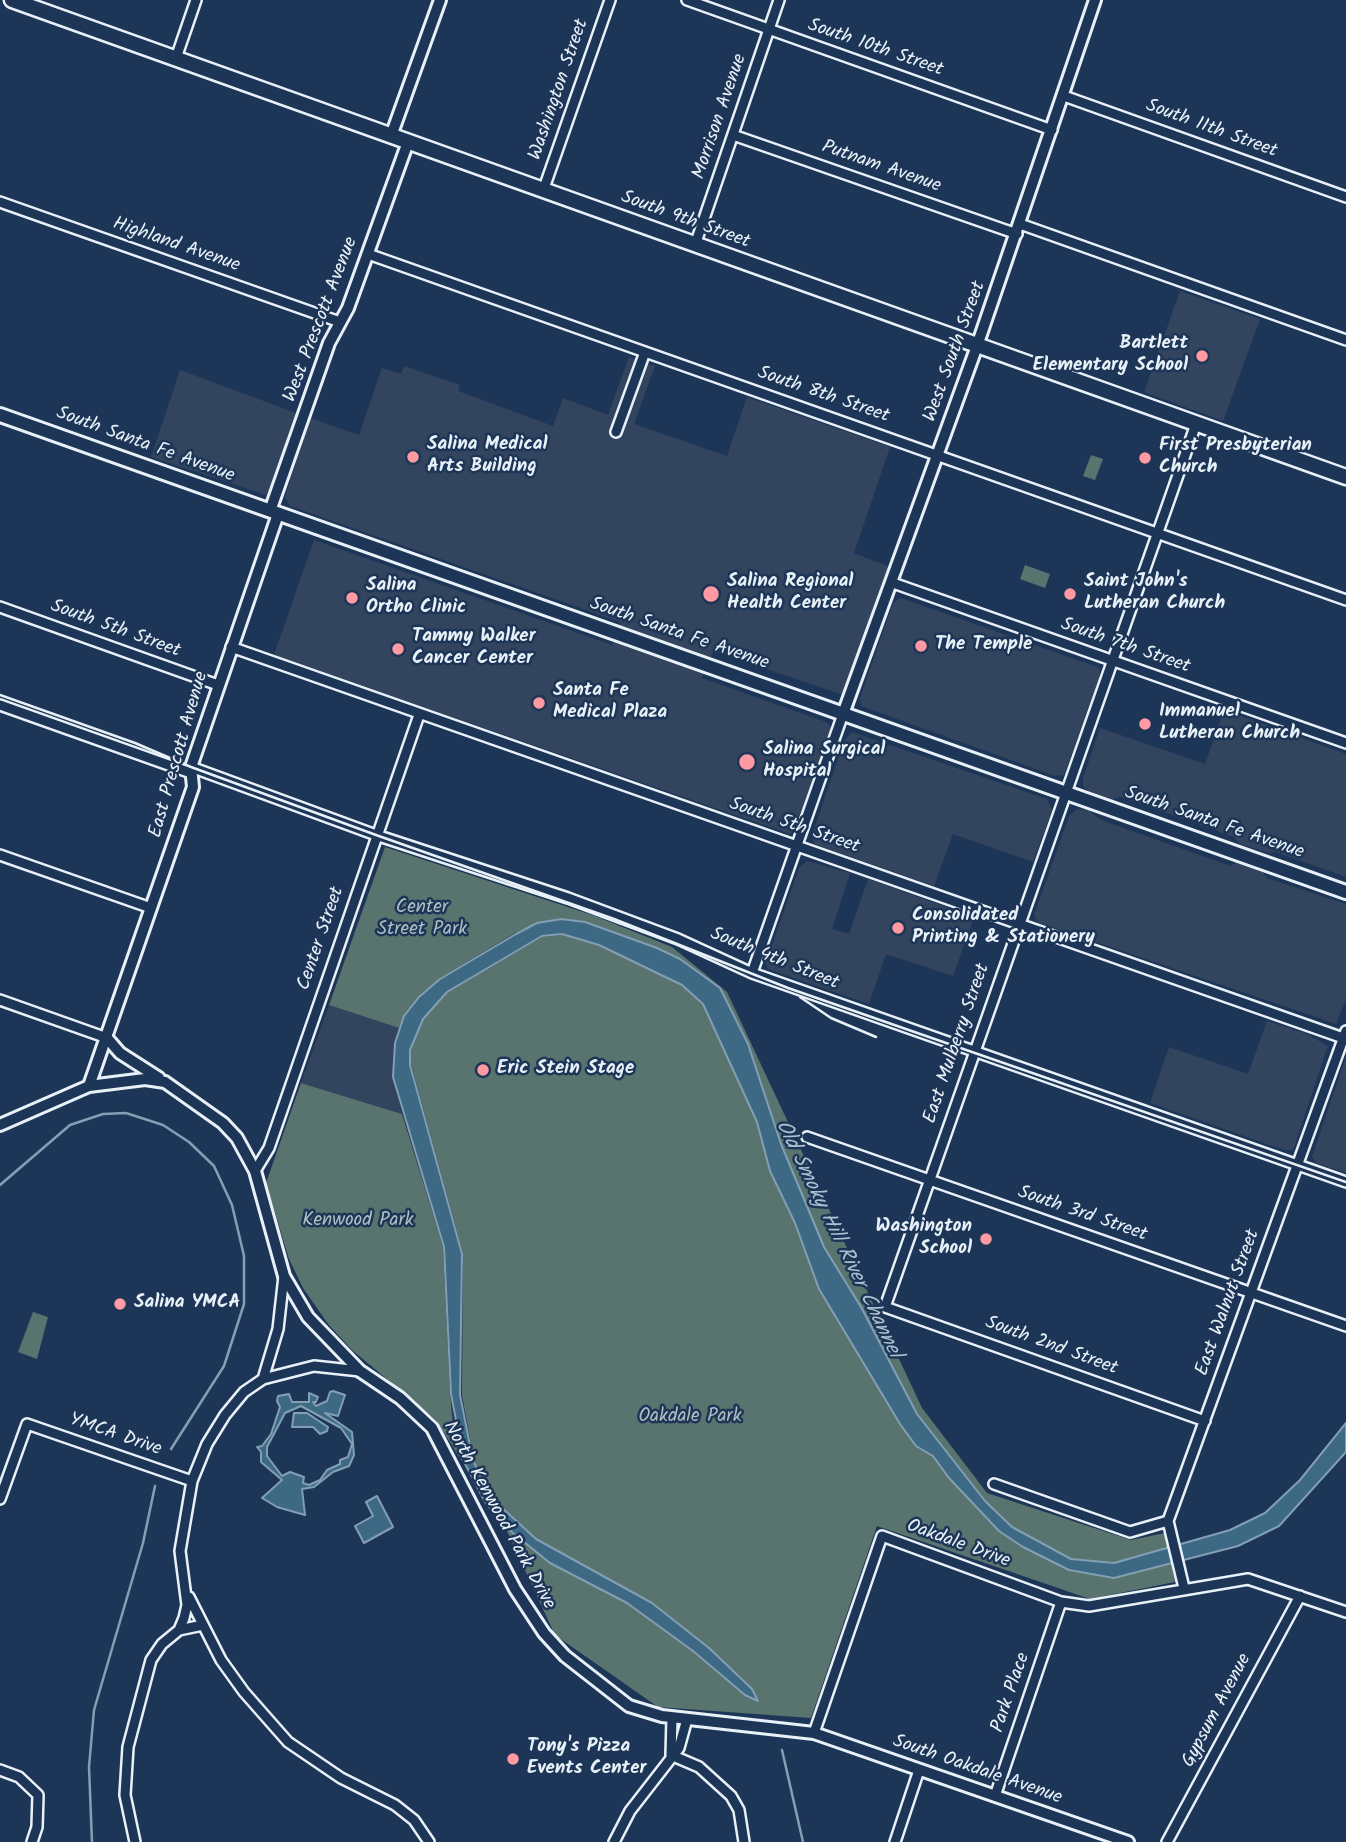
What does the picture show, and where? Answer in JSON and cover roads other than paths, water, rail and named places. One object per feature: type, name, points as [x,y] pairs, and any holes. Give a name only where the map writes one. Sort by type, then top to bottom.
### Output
[{"type":"main road","name":"South 9th Street","points":[[12,0],[1346,477]]},
{"type":"main road","name":"South Santa Fe Avenue","points":[[0,415],[1346,892]]},
{"type":"street","points":[[176,58],[196,0]]},
{"type":"street","points":[[391,136],[440,0]]},
{"type":"street","name":"Washington Street","points":[[544,191],[610,0]]},
{"type":"street","name":"South 10th Street","points":[[687,0],[1052,130]]},
{"type":"street","name":"Morrison Avenue","points":[[695,245],[779,0]]},
{"type":"street","name":"West South Street","points":[[843,714],[893,583],[977,346],[1095,0]]},
{"type":"street","name":"South 11th Street","points":[[1064,96],[1346,197]]},
{"type":"street","name":"Putnam Avenue","points":[[733,135],[1018,229]]},
{"type":"street","name":"West Prescott Avenue","points":[[274,513],[329,343],[368,254],[408,142]]},
{"type":"street","name":"Highland Avenue","points":[[0,202],[340,322]]},
{"type":"street","points":[[1018,229],[1346,340]]},
{"type":"street","name":"South 8th Street","points":[[368,254],[1346,600]]},
{"type":"street","points":[[616,432],[645,352]]},
{"type":"street","name":"East Mulberry Street","points":[[885,1307],[1196,424]]},
{"type":"street","name":"East Prescott Avenue","points":[[89,1086],[193,788],[191,770],[274,513]]},
{"type":"street","name":"South 7th Street","points":[[893,583],[1346,744]]},
{"type":"street","name":"South 5th Street","points":[[0,607],[218,685]]},
{"type":"street","name":"South 5th Street","points":[[231,647],[1019,925],[1345,1036]]},
{"type":"street","name":"South 4th Street","points":[[0,705],[376,835],[568,898],[678,939],[752,974],[1346,1182]]},
{"type":"street","points":[[752,974],[843,714]]},
{"type":"street","name":"Center Street","points":[[255,1171],[269,1148],[419,715]]},
{"type":"street","points":[[0,855],[151,908]]},
{"type":"street","points":[[0,1000],[107,1038]]},
{"type":"street","name":"East Walnut Street","points":[[1168,1521],[1345,1036]]},
{"type":"street","name":"North Kenwood Park Drive","points":[[107,1038],[120,1053],[231,1130],[255,1171],[284,1276],[308,1317],[360,1371],[400,1398],[432,1428],[515,1589],[544,1633],[565,1656],[629,1706],[672,1718],[687,1719]]},
{"type":"street","points":[[0,1125],[89,1086],[135,1079],[165,1082]]},
{"type":"street","name":"South 3rd Street","points":[[807,1137],[1346,1326]]},
{"type":"street","points":[[263,1378],[278,1329],[284,1276]]},
{"type":"street","name":"South 2nd Street","points":[[885,1307],[1205,1421]]},
{"type":"street","points":[[135,1842],[125,1795],[128,1747],[151,1660],[162,1644],[178,1630],[187,1605],[180,1551],[192,1481],[207,1444],[225,1415],[244,1392],[263,1378],[314,1366],[360,1371]]},
{"type":"street","name":"YMCA Drive","points":[[0,1499],[27,1424],[192,1481]]},
{"type":"street","points":[[994,1484],[1130,1532],[1168,1521],[1184,1588]]},
{"type":"street","name":"Oakdale Drive","points":[[814,1732],[881,1536],[1062,1602],[1089,1606],[1248,1579],[1346,1612]]},
{"type":"street","points":[[186,1591],[202,1625],[244,1692],[288,1742],[341,1778],[395,1805],[414,1820],[429,1842]]},
{"type":"street","name":"Gypsum Avenue","points":[[1167,1842],[1300,1596]]},
{"type":"street","name":"Park Place","points":[[995,1796],[1062,1602]]},
{"type":"street","points":[[178,1630],[202,1625]]},
{"type":"street","points":[[671,1755],[672,1718]]},
{"type":"street","points":[[614,1842],[630,1811],[678,1748],[687,1719]]},
{"type":"street","name":"South Oakdale Avenue","points":[[687,1719],[814,1732],[1128,1842]]},
{"type":"street","points":[[671,1755],[699,1767],[731,1796],[739,1810],[744,1842]]},
{"type":"street","points":[[0,1770],[19,1777],[38,1795],[37,1827],[32,1842]]},
{"type":"street","points":[[895,1842],[919,1770]]},
{"type":"waterway","name":"Old Smoky Hill River Channel","points":[[0,1185],[70,1125],[103,1114],[126,1113],[163,1125],[189,1142],[214,1166],[232,1205],[244,1256],[244,1304],[224,1366],[171,1449]]},
{"type":"waterway","name":"Old Smoky Hill River Channel","points":[[92,1842],[89,1767],[94,1710],[143,1543],[155,1486]]},
{"type":"waterway","name":"Old Smoky Hill River Channel","points":[[782,1750],[803,1842]]},
{"type":"railway","points":[[0,695],[135,743],[191,767],[376,835],[614,919],[788,988],[1346,1182]]},
{"type":"railway","points":[[800,997],[831,1018],[876,1037]]},
{"type":"place","name":"Bartlett Elementary School","points":[[1202,356]]},
{"type":"place","name":"Salina Medical Arts Building","points":[[413,457]]},
{"type":"place","name":"First Presbyterian Church","points":[[1145,458]]},
{"type":"place","name":"Salina Regional Health Center","points":[[711,594]]},
{"type":"place","name":"Saint John's Lutheran Church","points":[[1070,594]]},
{"type":"place","name":"Salina Ortho Clinic","points":[[352,598]]},
{"type":"place","name":"The Temple","points":[[921,646]]},
{"type":"place","name":"Tammy Walker Cancer Center","points":[[398,649]]},
{"type":"place","name":"Santa Fe Medical Plaza","points":[[539,703]]},
{"type":"place","name":"Immanuel Lutheran Church","points":[[1145,724]]},
{"type":"place","name":"Salina Surgical Hospital","points":[[747,762]]},
{"type":"place","name":"Consolidated Printing & Stationery","points":[[898,928]]},
{"type":"place","name":"Eric Stein Stage","points":[[483,1070]]},
{"type":"place","name":"Washington School","points":[[986,1239]]},
{"type":"place","name":"Salina YMCA","points":[[120,1304]]},
{"type":"place","name":"Tony's Pizza Events Center","points":[[513,1759]]},
{"type":"park label","name":"Center Street Park","points":[[422,920]]},
{"type":"park label","name":"Kenwood Park","points":[[358,1222]]},
{"type":"park label","name":"Oakdale Park","points":[[690,1418]]}]
